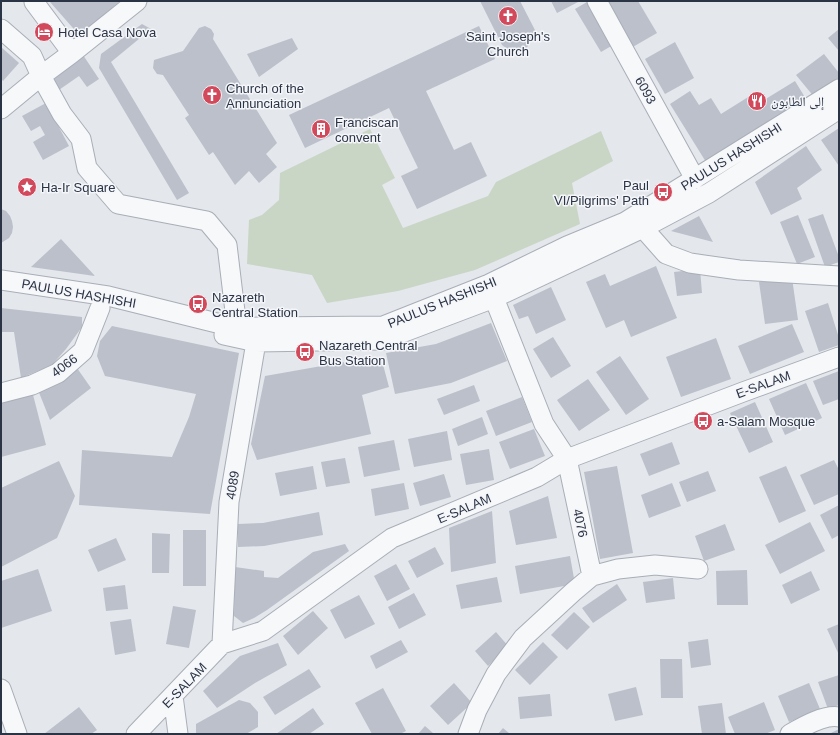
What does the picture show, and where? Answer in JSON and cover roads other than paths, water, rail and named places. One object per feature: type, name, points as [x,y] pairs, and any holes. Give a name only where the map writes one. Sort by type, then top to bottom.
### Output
[{"type":"street","points":[[36,1],[34,2],[72,53]]},
{"type":"street","points":[[1,109],[137,1]]},
{"type":"street","name":"6093","points":[[597,1],[696,179]]},
{"type":"street","points":[[1,29],[32,56],[62,114],[81,139],[87,168],[118,204],[207,221],[227,245],[236,328]]},
{"type":"street","name":"PAULUS HASHISHI","points":[[491,291],[567,246],[625,222],[839,89]]},
{"type":"street","name":"PAULUS HASHISHI","points":[[1,289],[100,308],[258,335],[383,340],[491,291],[643,228],[709,193],[839,109]]},
{"type":"street","points":[[625,222],[643,228],[666,254],[690,263],[739,270],[839,276]]},
{"type":"street","name":"PAULUS HASHISHI","points":[[1,280],[108,296],[236,328],[258,335]]},
{"type":"street","name":"4076","points":[[491,291],[544,424],[567,459],[592,576]]},
{"type":"street","name":"4066","points":[[1,393],[32,385],[58,373],[83,351],[100,308]]},
{"type":"street","name":"4089","points":[[222,644],[229,502],[258,335]]},
{"type":"street","name":"E-SALAM","points":[[136,734],[222,644],[263,631],[392,538],[537,477],[567,459],[839,357]]},
{"type":"street","points":[[468,734],[477,710],[496,674],[523,638],[592,576],[618,569],[655,565],[698,569]]},
{"type":"street","points":[[1,689],[17,734]]},
{"type":"street","points":[[173,696],[178,734]]},
{"type":"street","points":[[790,734],[811,722],[835,716],[839,717]]},
{"type":"place","name":"Saint Joseph's Church","points":[[508,16]]},
{"type":"place","name":"Hotel Casa Nova","points":[[44,32]]},
{"type":"place","name":"Church of the Annunciation","points":[[212,95]]},
{"type":"place","name":"إلى الطابون","points":[[757,101]]},
{"type":"place","name":"Franciscan convent","points":[[321,129]]},
{"type":"place","name":"Ha-Ir Square","points":[[27,187]]},
{"type":"place","name":"Paul VI/Pilgrims' Path","points":[[663,192]]},
{"type":"place","name":"Nazareth Central Station","points":[[198,304]]},
{"type":"place","name":"Nazareth Central Bus Station","points":[[305,352]]},
{"type":"place","name":"a-Salam Mosque","points":[[703,421]]}]
